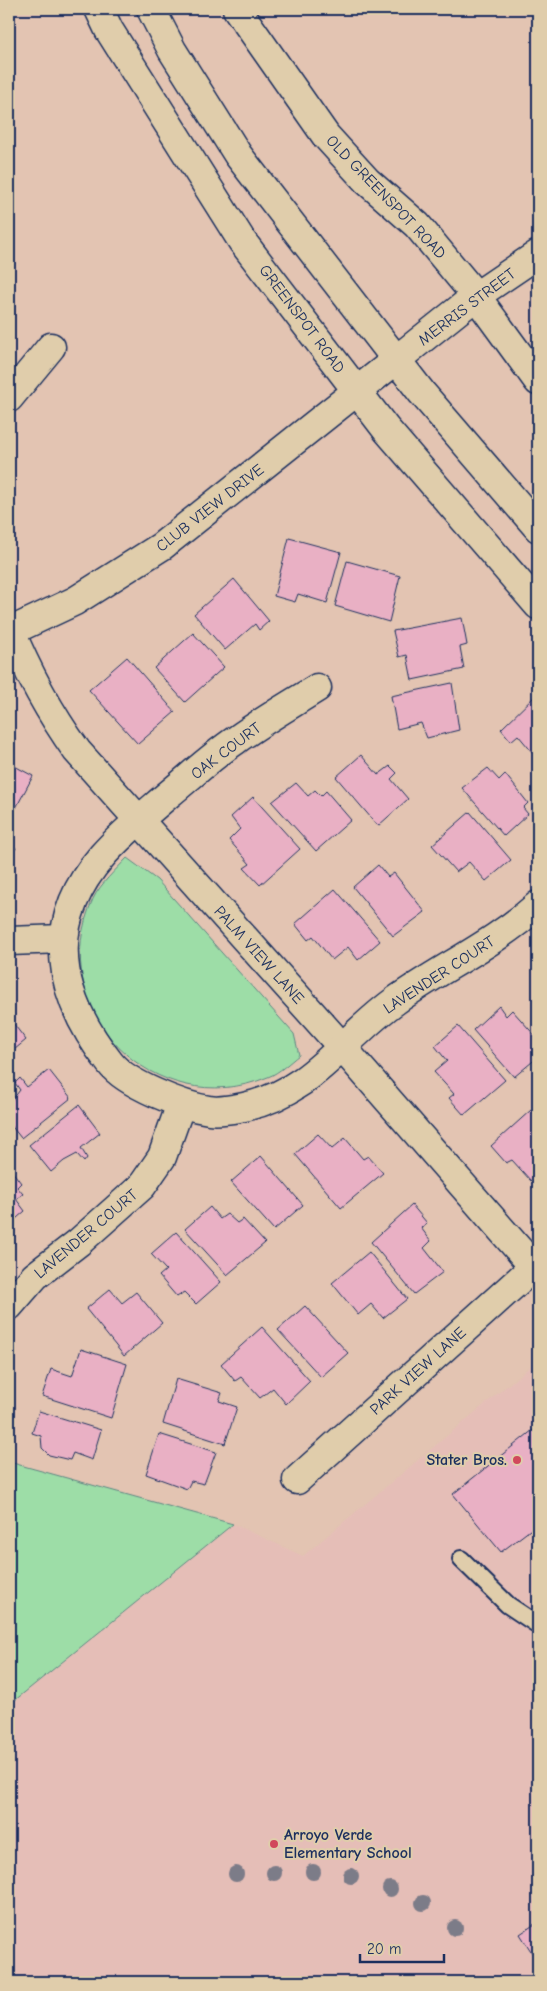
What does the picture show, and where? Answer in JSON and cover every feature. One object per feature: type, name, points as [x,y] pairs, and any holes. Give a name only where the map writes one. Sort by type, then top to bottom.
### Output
[{"type":"street","name":"GREENSPOT ROAD","points":[[99,9],[109,30],[242,241],[358,393],[538,605]]},
{"type":"street","points":[[151,9],[172,50],[238,155],[422,394],[538,528]]},
{"type":"street","name":"OLD GREENSPOT ROAD","points":[[237,9],[326,136],[367,181],[417,225],[476,296],[538,381]]},
{"type":"street","name":"MERRIS STREET","points":[[396,360],[476,296],[538,254]]},
{"type":"street","points":[[9,398],[51,347]]},
{"type":"street","name":"CLUB VIEW DRIVE","points":[[9,630],[75,601],[162,546],[358,393],[396,360]]},
{"type":"street","name":"PALM VIEW LANE","points":[[9,630],[55,720],[77,751],[536,1265]]},
{"type":"street","name":"OAK COURT","points":[[182,1104],[148,1089],[114,1069],[91,1039],[71,996],[65,974],[63,939],[72,907],[85,880],[102,856],[139,820],[234,741],[317,688]]},
{"type":"street","name":"LAVENDER COURT","points":[[9,1306],[35,1276],[79,1242],[142,1186],[162,1157],[182,1104],[211,1111],[243,1107],[276,1097],[304,1082],[393,1003],[434,975],[488,945],[538,905]]},
{"type":"street","points":[[9,941],[63,939]]},
{"type":"street","name":"PARK VIEW LANE","points":[[298,1480],[536,1265]]},
{"type":"lane","points":[[461,1559],[508,1605],[538,1625]]},
{"type":"shaded area","name":"Arroyo Verde Elementary School","points":[[538,1360],[538,1982],[9,1982],[9,1705],[233,1524],[303,1556]]},
{"type":"green space","points":[[127,858],[157,880],[294,1034],[299,1055],[268,1077],[226,1087],[186,1085],[150,1071],[119,1048],[96,1017],[83,981],[81,941],[96,893],[108,877]]},
{"type":"green space","points":[[9,1462],[233,1524],[9,1705]]},
{"type":"building","points":[[289,538],[341,552],[327,603],[298,594],[295,602],[274,596]]},
{"type":"building","points":[[347,561],[400,576],[389,622],[335,606]]},
{"type":"building","points":[[234,579],[269,621],[259,630],[255,624],[225,650],[194,614]]},
{"type":"building","points":[[462,618],[467,645],[460,647],[464,669],[412,680],[407,655],[399,657],[393,631]]},
{"type":"building","points":[[193,633],[224,667],[185,702],[154,668]]},
{"type":"building","points":[[127,657],[175,712],[138,744],[89,690]]},
{"type":"building","points":[[452,683],[459,730],[427,738],[421,723],[397,729],[391,696]]},
{"type":"building","points":[[538,693],[538,759],[518,735],[511,741],[501,729]]},
{"type":"building","points":[[361,755],[378,775],[390,766],[397,773],[391,779],[408,799],[378,826],[336,777]]},
{"type":"building","points":[[9,763],[33,776],[9,821]]},
{"type":"building","points":[[488,768],[499,780],[505,774],[528,803],[523,808],[528,814],[504,836],[462,788]]},
{"type":"building","points":[[296,783],[308,796],[315,790],[321,796],[326,791],[351,820],[316,851],[272,802]]},
{"type":"building","points":[[253,797],[300,849],[260,885],[244,868],[250,864],[229,840],[240,829],[231,817]]},
{"type":"building","points":[[470,812],[511,860],[486,881],[469,862],[456,872],[432,845]]},
{"type":"building","points":[[9,843],[16,848],[9,860]]},
{"type":"building","points":[[378,865],[388,877],[394,873],[425,912],[393,936],[353,887]]},
{"type":"building","points":[[335,889],[380,941],[358,960],[348,947],[332,960],[313,936],[308,940],[295,924]]},
{"type":"building","points":[[499,1006],[506,1016],[512,1010],[538,1039],[538,1057],[514,1077],[473,1030]]},
{"type":"building","points":[[9,1018],[26,1040],[9,1054]]},
{"type":"building","points":[[458,1026],[505,1080],[464,1115],[449,1098],[454,1094],[434,1072],[447,1061],[435,1046]]},
{"type":"building","points":[[49,1070],[71,1098],[21,1138],[9,1123],[9,1104],[20,1090],[15,1083],[20,1078],[27,1087]]},
{"type":"building","points":[[79,1105],[100,1133],[81,1148],[87,1158],[84,1162],[77,1154],[64,1161],[51,1172],[29,1145]]},
{"type":"building","points":[[531,1110],[538,1118],[538,1175],[531,1181],[512,1160],[506,1163],[491,1146]]},
{"type":"building","points":[[318,1134],[332,1149],[345,1138],[363,1159],[368,1156],[383,1173],[341,1208],[295,1154]]},
{"type":"building","points":[[261,1156],[303,1205],[274,1230],[231,1182]]},
{"type":"building","points":[[9,1167],[21,1183],[17,1187],[23,1194],[16,1199],[25,1211],[9,1225]]},
{"type":"building","points":[[412,1205],[427,1223],[421,1228],[431,1241],[424,1248],[443,1272],[414,1294],[371,1242]]},
{"type":"building","points":[[210,1207],[220,1219],[227,1214],[237,1223],[243,1219],[265,1243],[227,1275],[185,1229]]},
{"type":"building","points":[[176,1232],[221,1282],[196,1304],[184,1292],[177,1297],[159,1276],[166,1270],[151,1254]]},
{"type":"building","points":[[369,1252],[407,1299],[383,1318],[371,1304],[358,1315],[332,1283]]},
{"type":"building","points":[[110,1289],[122,1303],[136,1292],[162,1323],[124,1356],[86,1309]]},
{"type":"building","points":[[305,1306],[348,1353],[321,1377],[278,1330]]},
{"type":"building","points":[[262,1327],[310,1381],[286,1404],[273,1388],[260,1398],[241,1377],[235,1381],[221,1364]]},
{"type":"building","points":[[81,1349],[127,1364],[111,1418],[42,1396],[51,1369],[72,1376]]},
{"type":"building","points":[[176,1379],[222,1393],[219,1401],[237,1407],[225,1444],[163,1424]]},
{"type":"building","points":[[39,1411],[101,1430],[92,1460],[73,1453],[70,1460],[49,1455],[42,1448],[41,1436],[32,1433]]},
{"type":"building","name":"Stater Bros.","points":[[538,1426],[538,1532],[534,1527],[501,1552],[453,1494]]},
{"type":"building","points":[[159,1434],[216,1452],[204,1484],[191,1481],[187,1489],[146,1474]]},
{"type":"building","points":[[538,1922],[538,1962],[520,1934]]},
{"type":"place","name":"Stater Bros.","points":[[517,1460]]},
{"type":"place","name":"Arroyo Verde Elementary School","points":[[274,1844]]}]
